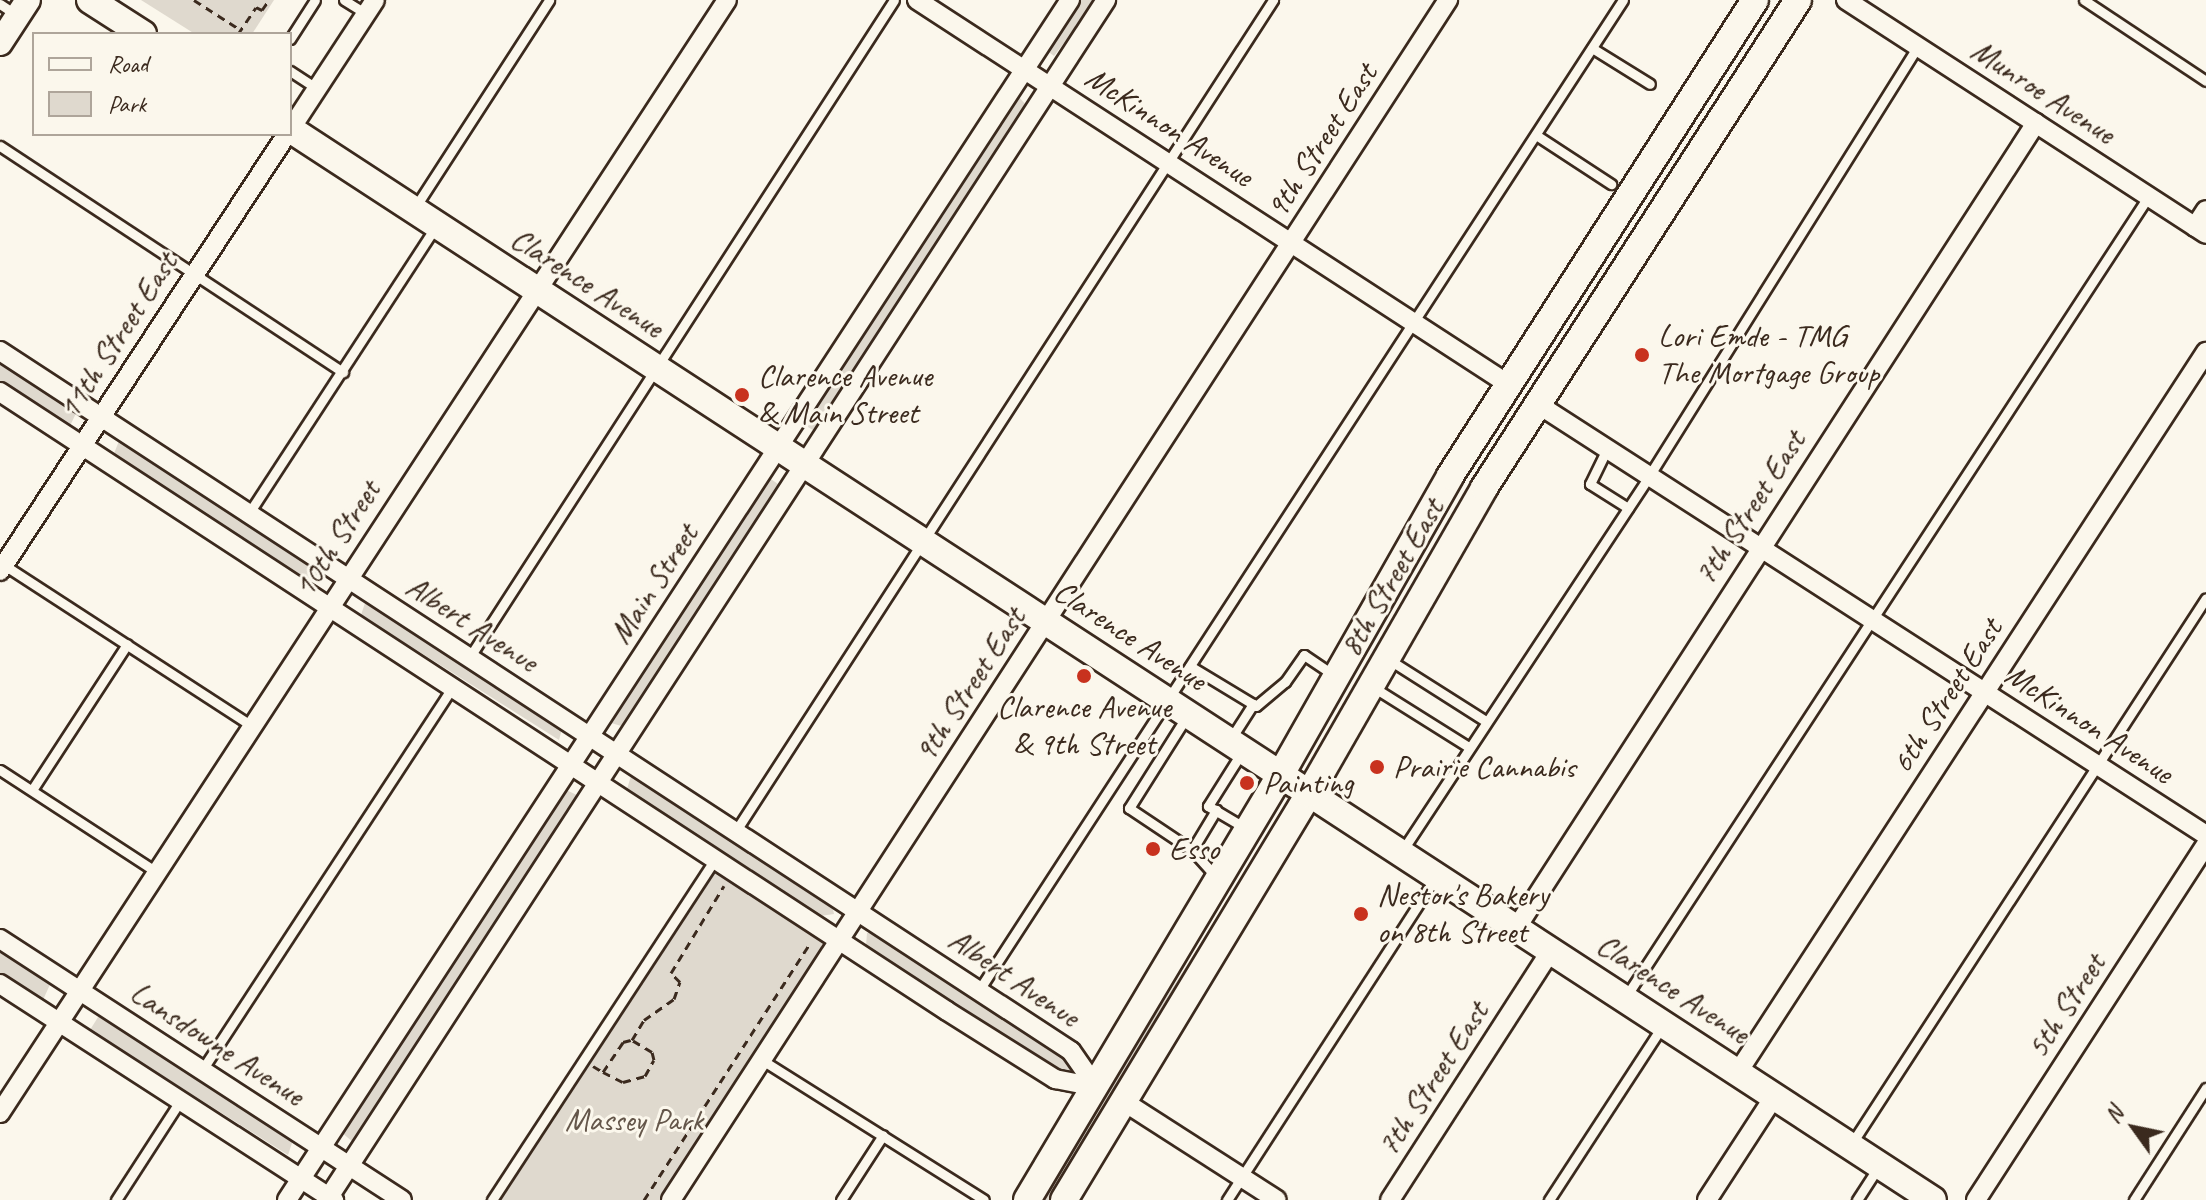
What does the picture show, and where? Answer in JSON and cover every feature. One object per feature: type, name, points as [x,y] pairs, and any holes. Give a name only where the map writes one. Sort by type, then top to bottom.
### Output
[{"type":"main road","points":[[90,0],[140,32]]},
{"type":"main road","name":"8th Street East","points":[[1064,1200],[1126,1103],[1309,794],[1385,657],[1536,403],[1798,0]]},
{"type":"main road","name":"8th Street East","points":[[1027,1200],[1281,774],[1508,384],[1752,1]]},
{"type":"main road","name":"Clarence Avenue","points":[[292,133],[923,544],[1237,744],[1933,1200]]},
{"type":"street","name":"10th Street","points":[[0,1113],[250,725],[727,0]]},
{"type":"street","name":"McKinnon Avenue","points":[[917,0],[1508,384]]},
{"type":"street","name":"Main Street","points":[[287,1200],[1070,0]]},
{"type":"street","name":"Main Street","points":[[330,1199],[348,1165],[597,780],[1106,0]]},
{"type":"street","name":"9th Street East","points":[[671,1200],[1448,0]]},
{"type":"street","name":"Munroe Avenue","points":[[1846,0],[2201,231]]},
{"type":"street","points":[[0,43],[15,7]]},
{"type":"street","name":"11th Street East","points":[[292,127],[371,7]]},
{"type":"street","name":"7th Street East","points":[[1517,927],[2036,123]]},
{"type":"street","name":"11th Street East","points":[[1,566],[286,136]]},
{"type":"street","points":[[2201,231],[2206,210]]},
{"type":"street","name":"Albert Avenue","points":[[0,351],[1071,1051],[1096,1087]]},
{"type":"street","name":"6th Street East","points":[[1738,1072],[2206,352]]},
{"type":"street","name":"Albert Avenue","points":[[0,392],[716,858],[835,947],[1055,1079],[1096,1087]]},
{"type":"street","name":"McKinnon Avenue","points":[[1536,403],[2206,835]]},
{"type":"street","name":"5th Street","points":[[1976,1200],[2206,845]]},
{"type":"street","name":"Lansdowne Avenue","points":[[0,939],[402,1200]]},
{"type":"street","name":"7th Street East","points":[[1390,1200],[1551,950]]},
{"type":"street","points":[[0,984],[330,1199]]},
{"type":"street","points":[[1707,1200],[1774,1097]]},
{"type":"street","points":[[1126,1103],[1277,1200]]},
{"type":"lane","points":[[292,36],[315,0]]},
{"type":"lane","points":[[344,0],[371,7]]},
{"type":"lane","points":[[413,210],[549,0]]},
{"type":"lane","points":[[469,658],[894,0]]},
{"type":"lane","points":[[735,832],[1170,165],[1273,0]]},
{"type":"lane","points":[[1219,879],[1192,850],[1129,808],[1178,707],[1190,666],[1623,0]]},
{"type":"lane","points":[[2084,0],[2206,81]]},
{"type":"lane","points":[[1401,852],[1484,720],[1649,476],[1918,46]]},
{"type":"lane","points":[[1592,48],[1650,84]]},
{"type":"lane","points":[[292,72],[318,89]]},
{"type":"lane","points":[[1536,135],[1611,184]]},
{"type":"lane","points":[[0,146],[343,372]]},
{"type":"lane","points":[[1625,999],[2148,197]]},
{"type":"lane","points":[[249,513],[437,225]]},
{"type":"lane","points":[[1607,449],[1590,484],[1628,508]]},
{"type":"lane","points":[[1,566],[250,725]]},
{"type":"lane","points":[[1850,1147],[2206,598]]},
{"type":"lane","points":[[32,790],[127,644]]},
{"type":"lane","points":[[1248,829],[1208,806],[1253,704],[1285,682],[1304,655],[1336,676]]},
{"type":"lane","points":[[1385,657],[1484,720]]},
{"type":"lane","points":[[1190,666],[1253,704]]},
{"type":"lane","points":[[1370,685],[1467,746]]},
{"type":"lane","points":[[202,1070],[453,686]]},
{"type":"lane","points":[[979,990],[1178,707]]},
{"type":"lane","points":[[0,770],[155,871]]},
{"type":"lane","points":[[1192,850],[1216,810]]},
{"type":"lane","points":[[492,1200],[716,858]]},
{"type":"lane","points":[[1227,1200],[1437,876]]},
{"type":"lane","points":[[1549,1200],[1663,1025]]},
{"type":"lane","points":[[762,1060],[984,1200]]},
{"type":"lane","points":[[2134,1200],[2206,1088]]},
{"type":"lane","points":[[116,1200],[180,1101]]},
{"type":"lane","points":[[841,1200],[883,1135]]},
{"type":"lane","points":[[1857,1200],[1879,1166]]},
{"type":"path","points":[[194,0],[240,32],[256,7],[262,10],[269,0]]},
{"type":"path","points":[[632,1040],[644,1020],[674,999],[680,982],[671,973],[724,886]]},
{"type":"path","points":[[644,1200],[807,944],[811,941],[835,947]]},
{"type":"path","points":[[583,1060],[603,1072],[623,1082],[645,1076],[654,1060],[652,1052],[632,1040],[623,1042],[603,1072]]},
{"type":"green space","points":[[141,0],[274,0],[253,32],[192,32]]},
{"type":"green space","points":[[1076,0],[1096,0],[1054,56],[1046,50]]},
{"type":"green space","points":[[1018,96],[1027,106],[816,432],[800,422]]},
{"type":"green space","points":[[0,361],[77,411],[70,426],[0,383]]},
{"type":"green space","points":[[119,441],[319,570],[314,583],[113,456]]},
{"type":"green space","points":[[768,477],[785,489],[625,727],[611,723]]},
{"type":"green space","points":[[365,603],[562,729],[559,740],[361,615]]},
{"type":"green space","points":[[631,776],[832,905],[834,914],[820,916],[627,789]]},
{"type":"green space","points":[[564,789],[579,796],[353,1142],[341,1132]]},
{"type":"green space","name":"Massey Park","points":[[716,858],[839,940],[672,1200],[492,1200]]},
{"type":"green space","points":[[1218,916],[1222,919],[1151,1046],[1051,1200],[1038,1200]]},
{"type":"green space","points":[[867,933],[875,933],[1071,1060],[1069,1072],[1056,1070],[866,946]]},
{"type":"green space","points":[[0,946],[52,980],[43,1000],[0,974]]},
{"type":"green space","points":[[100,1014],[293,1140],[288,1155],[90,1030]]},
{"type":"place","name":"Lori Emde - TMG The Mortgage Group","points":[[1642,355]]},
{"type":"place","name":"Clarence Avenue & Main Street","points":[[742,395]]},
{"type":"place","name":"Clarence Avenue & 9th Street","points":[[1084,676]]},
{"type":"place","name":"Prairie Cannabis","points":[[1377,767]]},
{"type":"place","name":"Painting","points":[[1247,783]]},
{"type":"place","name":"Esso","points":[[1153,849]]},
{"type":"place","name":"Nestor's Bakery on 8th Street","points":[[1361,914]]}]
